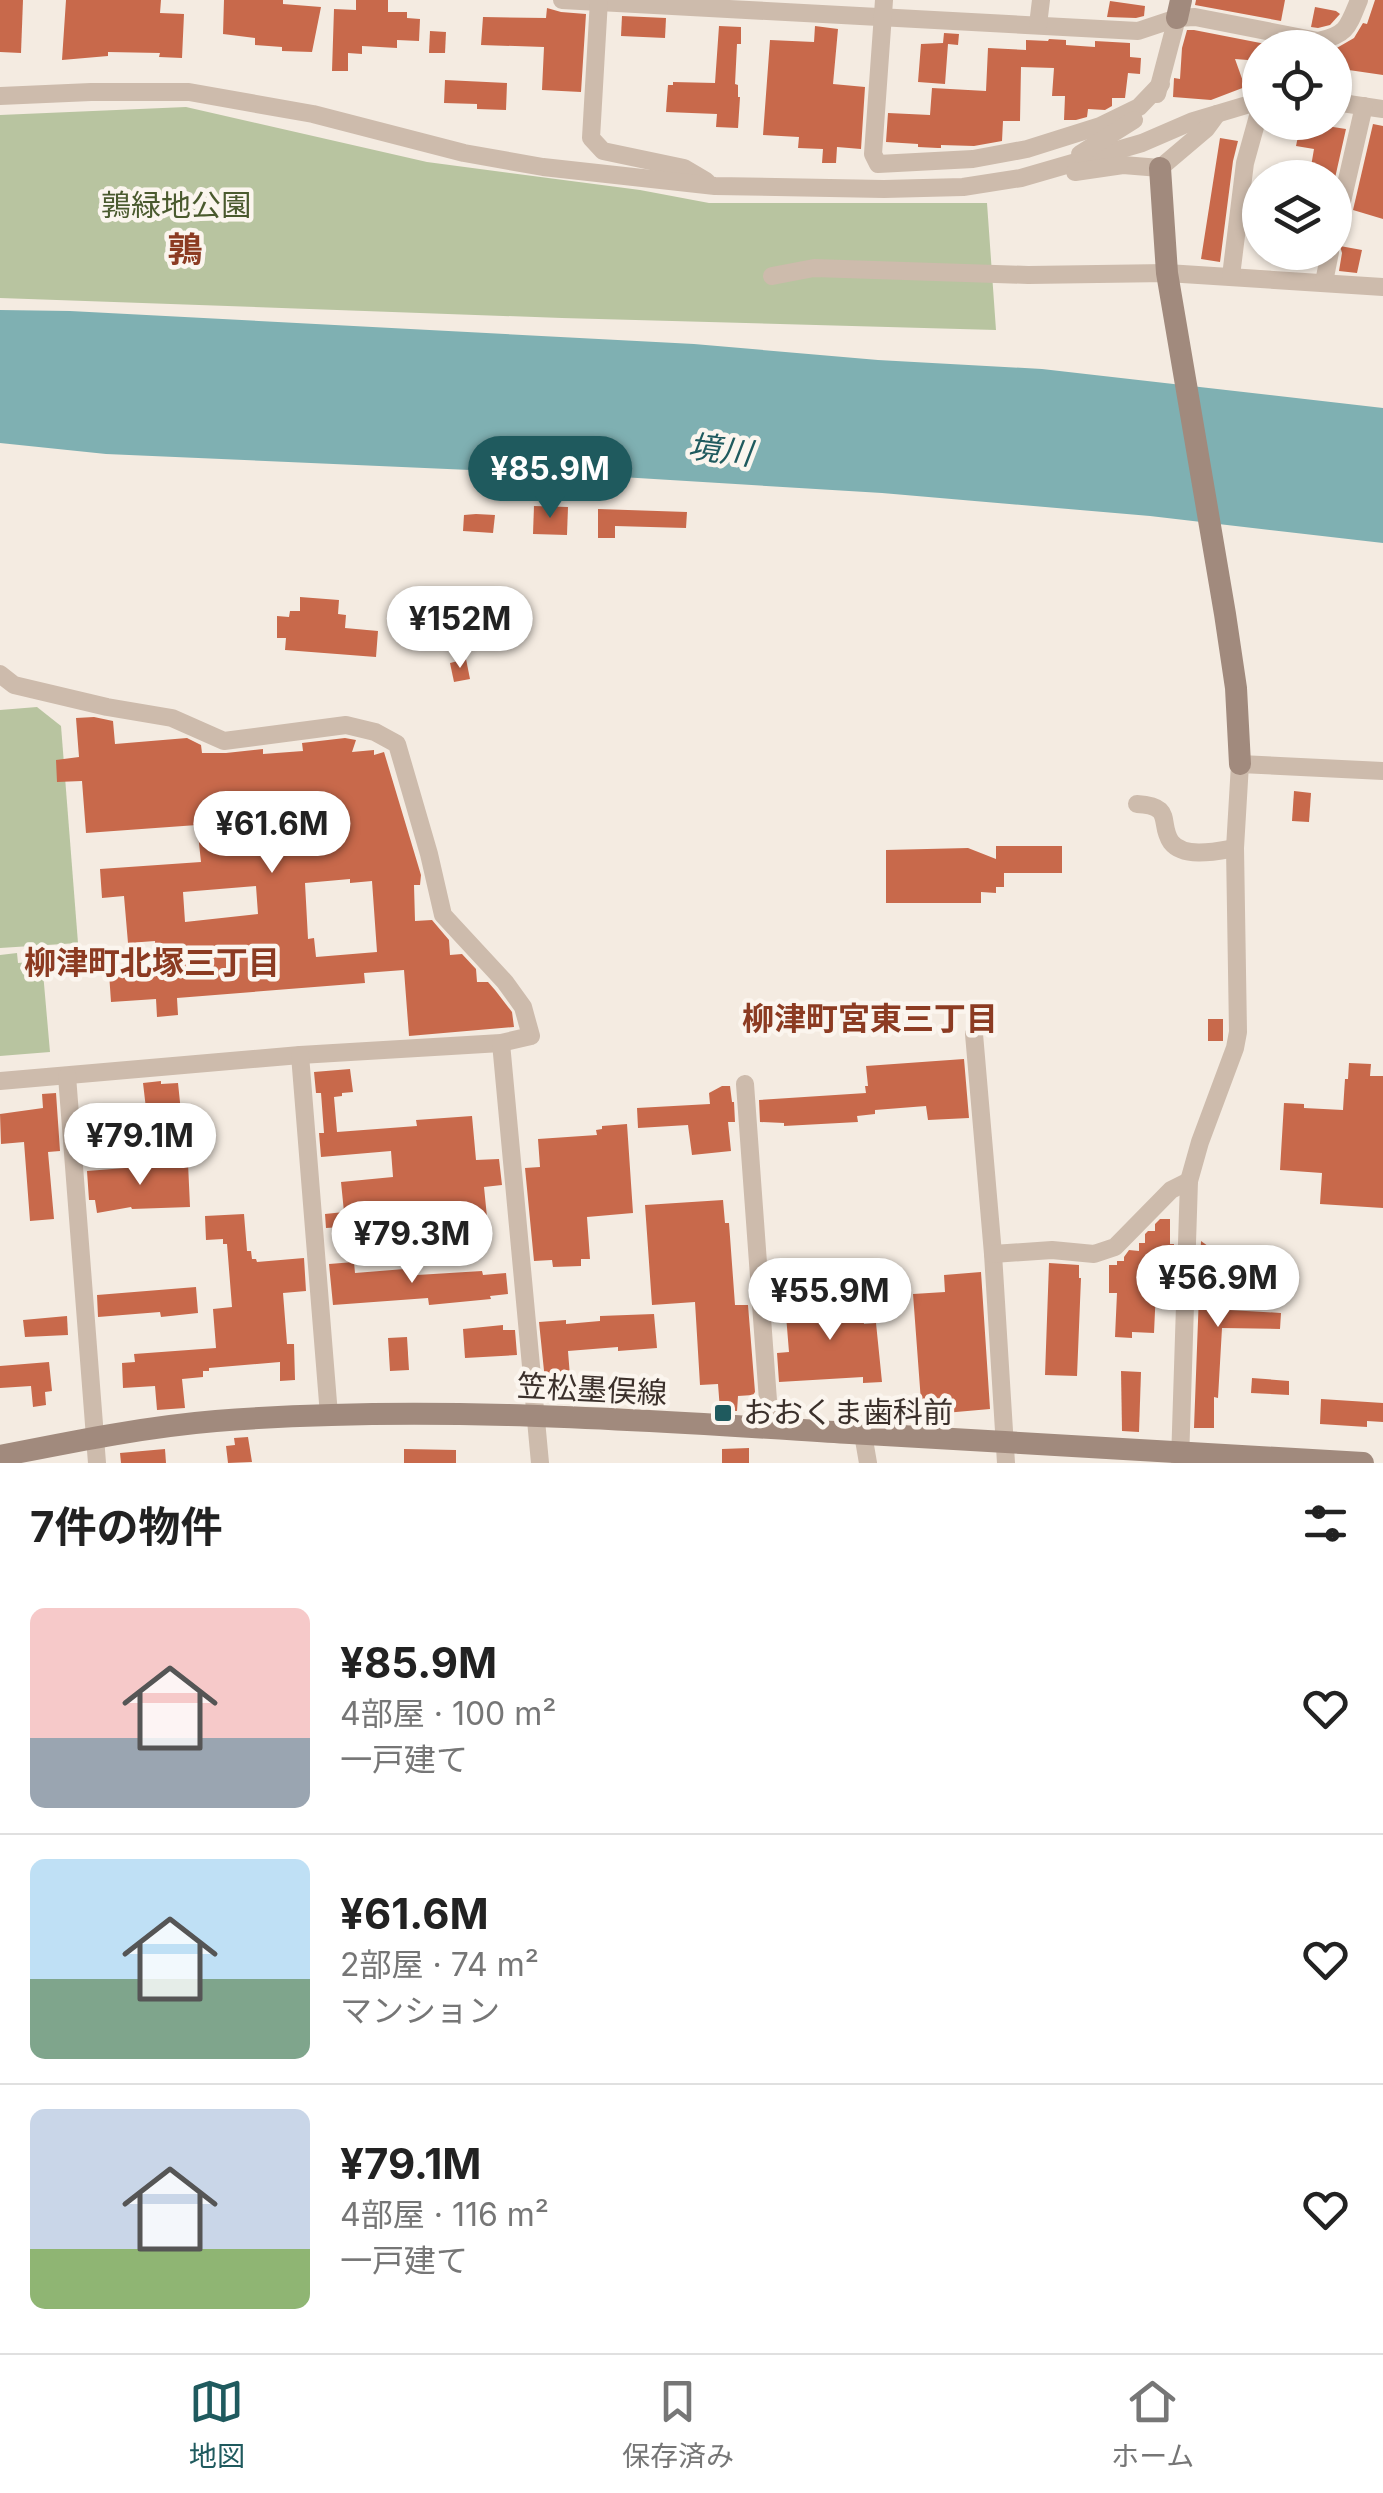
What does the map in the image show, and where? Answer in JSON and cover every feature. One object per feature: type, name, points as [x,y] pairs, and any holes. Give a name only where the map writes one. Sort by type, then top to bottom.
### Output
[{"type":"main road","points":[[1160,168],[1167,273],[1236,688],[1240,764]]},
{"type":"main road","name":"笠松墨俣線","points":[[0,1456],[213,1422],[391,1414],[537,1416],[770,1428],[862,1434],[1005,1452],[1362,1463]]},
{"type":"street","points":[[562,0],[883,8],[1038,25],[1138,30],[1179,9]]},
{"type":"street","points":[[1038,25],[1041,0]]},
{"type":"street","points":[[1344,30],[1358,0]]},
{"type":"street","points":[[599,1],[591,138],[603,151],[684,168],[715,186]]},
{"type":"street","points":[[883,8],[873,154],[878,164],[973,159],[1026,149],[1100,126],[1138,106],[1161,84]]},
{"type":"street","points":[[1179,9],[1255,30]]},
{"type":"street","points":[[1062,166],[1150,110],[1161,84],[1179,9]]},
{"type":"street","points":[[0,83],[40,84],[59,92]]},
{"type":"street","points":[[0,96],[188,92],[271,105],[543,167],[715,186],[884,189],[964,187],[1021,178],[1142,144],[1242,106]]},
{"type":"street","points":[[1352,104],[1383,110]]},
{"type":"street","points":[[1352,160],[1364,106]]},
{"type":"street","points":[[1062,166],[1070,173],[1124,166],[1160,168],[1206,129],[1217,114]]},
{"type":"street","points":[[1230,276],[1252,140]]},
{"type":"street","points":[[772,276],[814,268],[1028,276],[1167,273],[1383,286]]},
{"type":"street","points":[[1324,282],[1326,270]]},
{"type":"street","points":[[0,674],[14,684],[107,708],[172,718],[224,741],[346,725],[375,732],[397,744],[443,915],[523,1006],[531,1036],[501,1043],[300,1055],[0,1081]]},
{"type":"street","points":[[1180,1458],[1189,1181],[1238,1032],[1235,848],[1240,764],[1383,771]]},
{"type":"street","points":[[1137,804],[1149,804],[1162,813],[1172,842],[1182,849],[1201,852],[1235,848]]},
{"type":"street","points":[[974,1034],[1005,1452]]},
{"type":"street","points":[[501,1043],[540,1463]]},
{"type":"street","points":[[300,1055],[328,1415]]},
{"type":"street","points":[[68,1076],[97,1463]]},
{"type":"street","points":[[745,1084],[770,1428]]},
{"type":"street","points":[[993,1254],[1052,1250],[1094,1254],[1114,1246],[1171,1190],[1189,1181]]},
{"type":"street","points":[[862,1434],[868,1463]]},
{"type":"green space","name":"鶉緑地公園","points":[[186,107],[427,162],[709,203],[987,203],[996,330],[0,298],[0,115]]},
{"type":"green space","points":[[37,707],[61,726],[78,943],[0,948],[0,710]]},
{"type":"green space","points":[[17,953],[18,963],[42,961],[50,1052],[0,1056],[0,955]]},
{"type":"water","name":"境川","points":[[0,310],[694,344],[1042,369],[1383,408],[1383,543],[1150,516],[882,493],[605,476],[106,454],[0,443]]},
{"type":"building","points":[[0,0],[23,0],[21,53],[0,52]]},
{"type":"building","points":[[66,0],[161,0],[160,13],[184,14],[182,58],[159,57],[160,53],[108,52],[108,56],[62,60]]},
{"type":"building","points":[[224,0],[283,0],[283,4],[321,7],[312,52],[282,51],[282,47],[255,45],[255,38],[223,34]]},
{"type":"building","points":[[356,0],[388,0],[388,12],[407,12],[407,18],[420,19],[419,41],[397,40],[397,48],[362,46],[362,54],[348,53],[348,71],[332,71],[334,9],[356,10]]},
{"type":"building","points":[[1196,0],[1285,0],[1281,21],[1195,5]]},
{"type":"building","points":[[1375,0],[1383,0],[1383,75],[1352,70],[1352,39],[1363,23],[1367,24]]},
{"type":"building","points":[[1110,1],[1145,6],[1144,16],[1107,17]]},
{"type":"building","points":[[1315,7],[1340,14],[1330,25],[1311,27]]},
{"type":"building","points":[[547,8],[586,14],[581,92],[542,90],[544,47],[481,45],[483,17],[546,18]]},
{"type":"building","points":[[622,16],[666,18],[665,38],[621,36]]},
{"type":"building","points":[[719,26],[741,27],[735,84],[740,97],[738,128],[716,127],[717,114],[666,112],[668,85],[673,82],[715,83]]},
{"type":"building","points":[[815,26],[838,29],[833,84],[865,87],[861,149],[837,147],[836,163],[822,163],[823,149],[798,148],[799,137],[763,135],[770,40],[814,42]]},
{"type":"building","points":[[1187,30],[1242,39],[1242,60],[1235,59],[1242,88],[1211,100],[1173,97],[1174,78],[1180,79]]},
{"type":"building","points":[[430,31],[446,32],[445,53],[429,53]]},
{"type":"building","points":[[944,33],[959,34],[958,45],[948,44],[945,84],[918,82],[921,44],[943,43]]},
{"type":"building","points":[[1049,39],[1095,47],[1095,41],[1130,43],[1130,57],[1141,58],[1140,74],[1128,73],[1125,98],[1112,98],[1112,106],[1105,110],[1088,109],[1087,117],[1064,120],[1065,96],[1052,96],[1054,68],[1021,67],[1020,121],[1003,121],[1002,141],[941,148],[886,142],[888,113],[930,115],[932,88],[986,91],[988,48],[1026,50],[1026,40]]},
{"type":"building","points":[[445,80],[507,83],[506,110],[444,103]]},
{"type":"building","points":[[1373,124],[1383,126],[1383,219],[1353,210]]},
{"type":"building","points":[[1220,138],[1238,141],[1220,262],[1201,259]]},
{"type":"building","points":[[1297,140],[1344,140],[1339,160],[1312,160],[1314,149],[1296,146]]},
{"type":"building","points":[[1352,248],[1362,250],[1357,273],[1339,271],[1352,270]]},
{"type":"building","points":[[534,506],[568,507],[567,535],[533,534]]},
{"type":"building","points":[[598,509],[687,512],[686,528],[615,526],[615,538],[598,538]]},
{"type":"building","points":[[464,515],[495,515],[493,533],[463,531]]},
{"type":"building","points":[[300,597],[339,600],[338,614],[346,615],[345,628],[378,631],[376,657],[285,650],[286,638],[277,638],[277,616],[289,617],[290,611],[300,611]]},
{"type":"building","points":[[466,659],[470,679],[454,682],[450,663]]},
{"type":"building","points":[[76,718],[113,721],[115,744],[187,738],[201,745],[202,753],[263,749],[263,754],[303,751],[302,743],[345,738],[356,740],[352,752],[384,752],[421,875],[420,885],[414,885],[415,921],[432,920],[449,940],[450,955],[462,954],[476,969],[477,982],[488,982],[512,1012],[514,1027],[409,1036],[404,970],[364,973],[365,983],[177,998],[178,1015],[157,1017],[156,999],[111,1002],[109,973],[157,969],[155,941],[128,943],[124,896],[102,898],[100,869],[201,862],[197,825],[86,833],[82,781],[57,782],[56,760],[79,757]],"holes":[[[350,879],[350,883],[372,881],[377,952],[316,957],[314,938],[308,939],[305,883]],[[256,886],[258,914],[185,922],[183,892]]]},
{"type":"building","points":[[1294,791],[1311,793],[1309,822],[1292,821]]},
{"type":"building","points":[[996,846],[1062,846],[1062,873],[1004,873],[1004,887],[996,887],[996,893],[981,892],[981,903],[886,903],[886,850],[968,848],[996,859]]},
{"type":"building","points":[[1208,1019],[1223,1019],[1223,1041],[1208,1041]]},
{"type":"building","points":[[964,1059],[969,1118],[928,1120],[926,1106],[875,1110],[875,1114],[857,1116],[858,1122],[784,1126],[760,1122],[759,1100],[866,1093],[866,1066]]},
{"type":"building","points":[[1349,1063],[1371,1064],[1370,1076],[1383,1076],[1383,1208],[1320,1204],[1322,1173],[1280,1170],[1284,1103],[1343,1110]]},
{"type":"building","points":[[350,1069],[353,1092],[334,1097],[337,1132],[417,1126],[416,1120],[472,1116],[476,1160],[499,1159],[502,1185],[484,1187],[487,1217],[427,1222],[425,1202],[399,1205],[400,1222],[388,1228],[326,1228],[325,1214],[344,1212],[341,1182],[393,1177],[391,1151],[321,1157],[321,1093],[316,1093],[314,1072]]},
{"type":"building","points":[[143,1083],[178,1083],[181,1112],[147,1117]]},
{"type":"building","points":[[730,1086],[734,1102],[735,1122],[728,1122],[731,1151],[692,1155],[688,1125],[638,1128],[637,1108],[710,1104],[709,1093]]},
{"type":"building","points":[[56,1093],[60,1151],[48,1152],[54,1219],[30,1221],[24,1142],[1,1144],[0,1114],[43,1108],[42,1094]]},
{"type":"building","points":[[627,1124],[633,1213],[587,1217],[590,1259],[581,1259],[581,1266],[553,1267],[552,1260],[534,1261],[525,1168],[540,1167],[538,1139],[597,1135],[596,1130],[602,1126]]},
{"type":"building","points":[[188,1163],[190,1207],[131,1207],[97,1213],[95,1200],[89,1200],[87,1171]]},
{"type":"building","points":[[723,1200],[725,1223],[729,1223],[735,1305],[748,1305],[755,1392],[738,1396],[737,1411],[720,1410],[718,1384],[700,1385],[695,1302],[652,1305],[645,1205]]},
{"type":"building","points":[[244,1214],[247,1251],[251,1251],[252,1259],[257,1262],[304,1258],[306,1291],[283,1293],[287,1344],[294,1344],[295,1380],[280,1381],[280,1362],[209,1368],[203,1371],[203,1377],[182,1379],[185,1408],[157,1410],[155,1386],[123,1388],[122,1363],[135,1362],[134,1354],[216,1348],[213,1309],[232,1307],[227,1244],[223,1244],[223,1239],[206,1240],[205,1216]]},
{"type":"building","points":[[1160,1219],[1170,1219],[1170,1244],[1174,1244],[1172,1289],[1156,1289],[1154,1333],[1132,1332],[1132,1338],[1115,1337],[1117,1293],[1109,1293],[1109,1265],[1124,1261],[1129,1250],[1139,1251],[1139,1243],[1145,1243],[1145,1234],[1155,1231]]},
{"type":"building","points":[[1201,1241],[1230,1262],[1229,1310],[1281,1313],[1280,1329],[1222,1328],[1214,1428],[1194,1428]]},
{"type":"building","points":[[354,1262],[355,1273],[417,1268],[417,1275],[506,1273],[508,1294],[429,1305],[428,1298],[333,1305],[329,1264]]},
{"type":"building","points":[[1049,1263],[1079,1265],[1077,1376],[1045,1375]]},
{"type":"building","points":[[981,1272],[990,1409],[922,1415],[913,1294],[945,1292],[944,1275]]},
{"type":"building","points":[[196,1287],[198,1313],[98,1317],[97,1295]]},
{"type":"building","points":[[861,1297],[864,1324],[876,1323],[882,1382],[863,1383],[863,1377],[779,1382],[777,1353],[789,1352],[785,1303]]},
{"type":"building","points":[[654,1314],[657,1348],[568,1351],[572,1402],[547,1400],[539,1322],[566,1320],[566,1324],[600,1321],[600,1316]]},
{"type":"building","points":[[67,1316],[68,1335],[25,1337],[23,1320]]},
{"type":"building","points":[[503,1325],[503,1330],[515,1330],[517,1355],[465,1358],[463,1329]]},
{"type":"building","points":[[407,1337],[409,1370],[390,1371],[388,1338]]},
{"type":"building","points":[[49,1362],[52,1391],[45,1392],[46,1405],[33,1407],[31,1386],[0,1388],[0,1366]]},
{"type":"building","points":[[1121,1371],[1141,1372],[1139,1432],[1122,1431]]},
{"type":"building","points":[[1252,1378],[1289,1381],[1289,1395],[1251,1393]]},
{"type":"building","points":[[1321,1399],[1383,1403],[1383,1422],[1367,1421],[1367,1427],[1320,1424]]},
{"type":"building","points":[[248,1437],[252,1462],[228,1463],[226,1446],[235,1445],[234,1438]]},
{"type":"building","points":[[749,1448],[749,1463],[722,1463],[722,1449]]},
{"type":"building","points":[[165,1449],[166,1463],[121,1463],[120,1453]]},
{"type":"building","points":[[404,1449],[456,1450],[456,1463],[404,1463]]},
{"type":"place","name":"おおくま歯科前","points":[[723,1413]]},
{"type":"district","name":"鶉","points":[[185,250]]},
{"type":"district","name":"柳津町北塚三丁目","points":[[152,963]]},
{"type":"district","name":"柳津町宮東三丁目","points":[[870,1019]]}]
